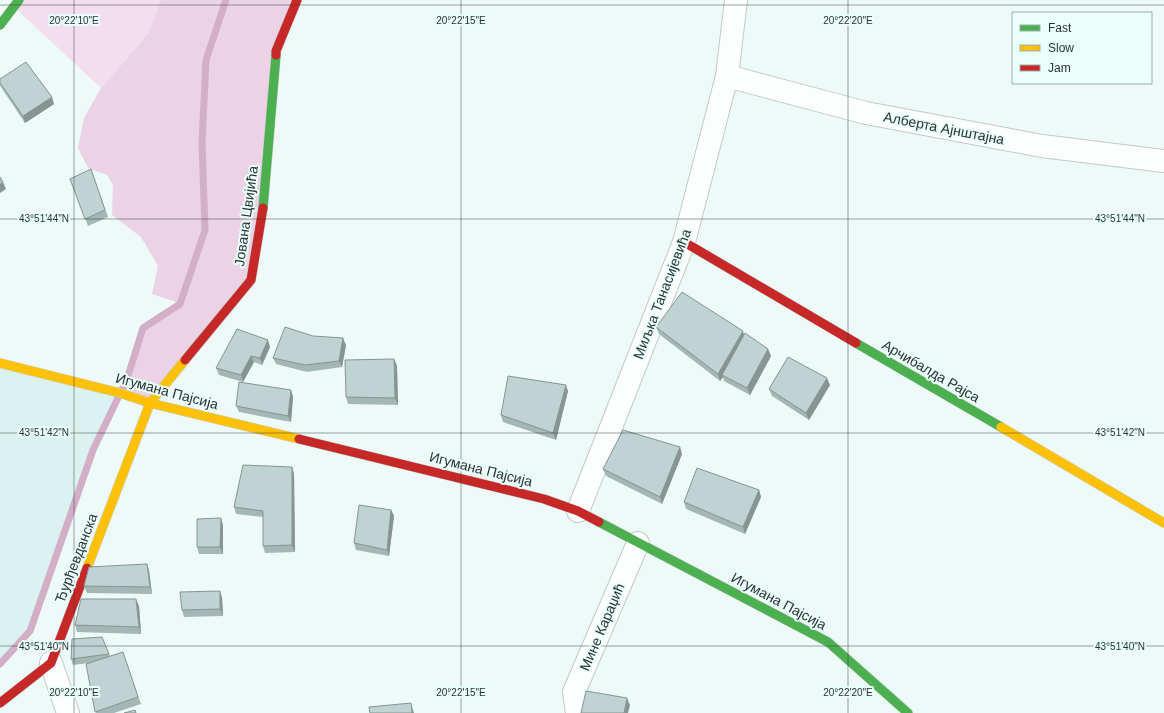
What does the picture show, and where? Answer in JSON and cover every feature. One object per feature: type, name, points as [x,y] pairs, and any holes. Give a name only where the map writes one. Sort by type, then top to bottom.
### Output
[{"type":"street","points":[[0,25],[20,0]]},
{"type":"street","name":"Јована Цвијића","points":[[150,403],[251,280],[265,197],[276,51],[296,0]]},
{"type":"street","name":"Миљка Танасијевића","points":[[578,511],[684,242],[726,76],[736,0]]},
{"type":"street","name":"Алберта Ајнштајна","points":[[726,76],[866,113],[1042,146],[1164,161]]},
{"type":"street","name":"Арчибалда Рајса","points":[[684,242],[1164,523]]},
{"type":"street","name":"Игумана Пајсија","points":[[0,363],[120,393],[150,403],[544,499],[578,511],[828,642],[908,713]]},
{"type":"street","name":"Ђурђевданска","points":[[51,663],[150,403]]},
{"type":"street","name":"Мине Караџић","points":[[577,713],[574,692],[638,543]]},
{"type":"street","points":[[0,704],[51,663],[68,713]]},
{"type":"shaded area","points":[[19,0],[161,0],[148,34],[101,88],[14,7]]},
{"type":"shaded area","points":[[161,0],[297,0],[276,51],[251,280],[150,403],[120,393],[127,379],[143,328],[179,303],[152,294],[158,266],[141,237],[112,215],[113,185],[107,175],[88,168],[78,148],[84,118],[101,88],[148,34]]},
{"type":"shaded area","points":[[0,363],[120,393],[93,450],[30,631],[0,664]]},
{"type":"building","points":[[26,62],[52,97],[23,116],[0,83],[0,79]]},
{"type":"building","points":[[91,169],[105,210],[85,219],[70,179]]},
{"type":"building","points":[[0,177],[3,182],[0,185]]},
{"type":"building","points":[[682,292],[743,331],[718,374],[656,327]]},
{"type":"building","points":[[285,327],[313,336],[343,338],[339,361],[305,365],[273,358]]},
{"type":"building","points":[[237,329],[268,340],[260,358],[251,356],[241,375],[216,368]]},
{"type":"building","points":[[745,333],[768,349],[747,388],[722,375]]},
{"type":"building","points":[[788,357],[827,378],[806,413],[769,389]]},
{"type":"building","points":[[394,359],[395,398],[346,397],[345,360]]},
{"type":"building","points":[[508,376],[566,385],[553,433],[501,415]]},
{"type":"building","points":[[239,382],[291,390],[288,416],[236,406]]},
{"type":"building","points":[[623,430],[680,447],[660,497],[603,469]]},
{"type":"building","points":[[243,465],[292,467],[292,545],[263,546],[263,511],[234,507]]},
{"type":"building","points":[[697,468],[759,490],[743,527],[684,502]]},
{"type":"building","points":[[359,505],[391,510],[387,550],[354,543]]},
{"type":"building","points":[[221,518],[220,547],[197,547],[197,519]]},
{"type":"building","points":[[147,564],[150,587],[84,586],[89,567]]},
{"type":"building","points":[[220,591],[220,609],[182,610],[180,592]]},
{"type":"building","points":[[81,599],[136,599],[139,627],[75,625]]},
{"type":"building","points":[[102,637],[109,654],[71,659],[72,639]]},
{"type":"building","points":[[123,652],[138,697],[95,712],[86,664]]},
{"type":"building","points":[[586,691],[627,698],[624,713],[581,713]]},
{"type":"building","points":[[411,703],[412,713],[370,713],[369,707]]},
{"type":"building","points":[[135,710],[136,713],[124,713]]},
{"type":"waterway","points":[[0,664],[30,631],[93,450],[127,379],[143,328],[180,304],[205,230],[202,143],[206,60],[226,0]]},
{"type":"traffic: fast","points":[[0,25],[19,0]]},
{"type":"traffic: fast","points":[[263,208],[276,55]]},
{"type":"traffic: fast","points":[[856,343],[1001,427]]},
{"type":"traffic: fast","points":[[599,522],[828,642],[908,713]]},
{"type":"traffic: slow","points":[[87,568],[150,403],[185,360]]},
{"type":"traffic: slow","points":[[0,363],[120,393],[150,403],[299,439]]},
{"type":"traffic: slow","points":[[1001,427],[1164,523]]},
{"type":"traffic: jam","points":[[276,55],[276,51],[297,0]]},
{"type":"traffic: jam","points":[[185,360],[251,280],[263,208]]},
{"type":"traffic: jam","points":[[684,242],[856,343]]},
{"type":"traffic: jam","points":[[299,439],[544,499],[578,511],[599,522]]},
{"type":"traffic: jam","points":[[0,703],[51,663],[87,568]]}]
